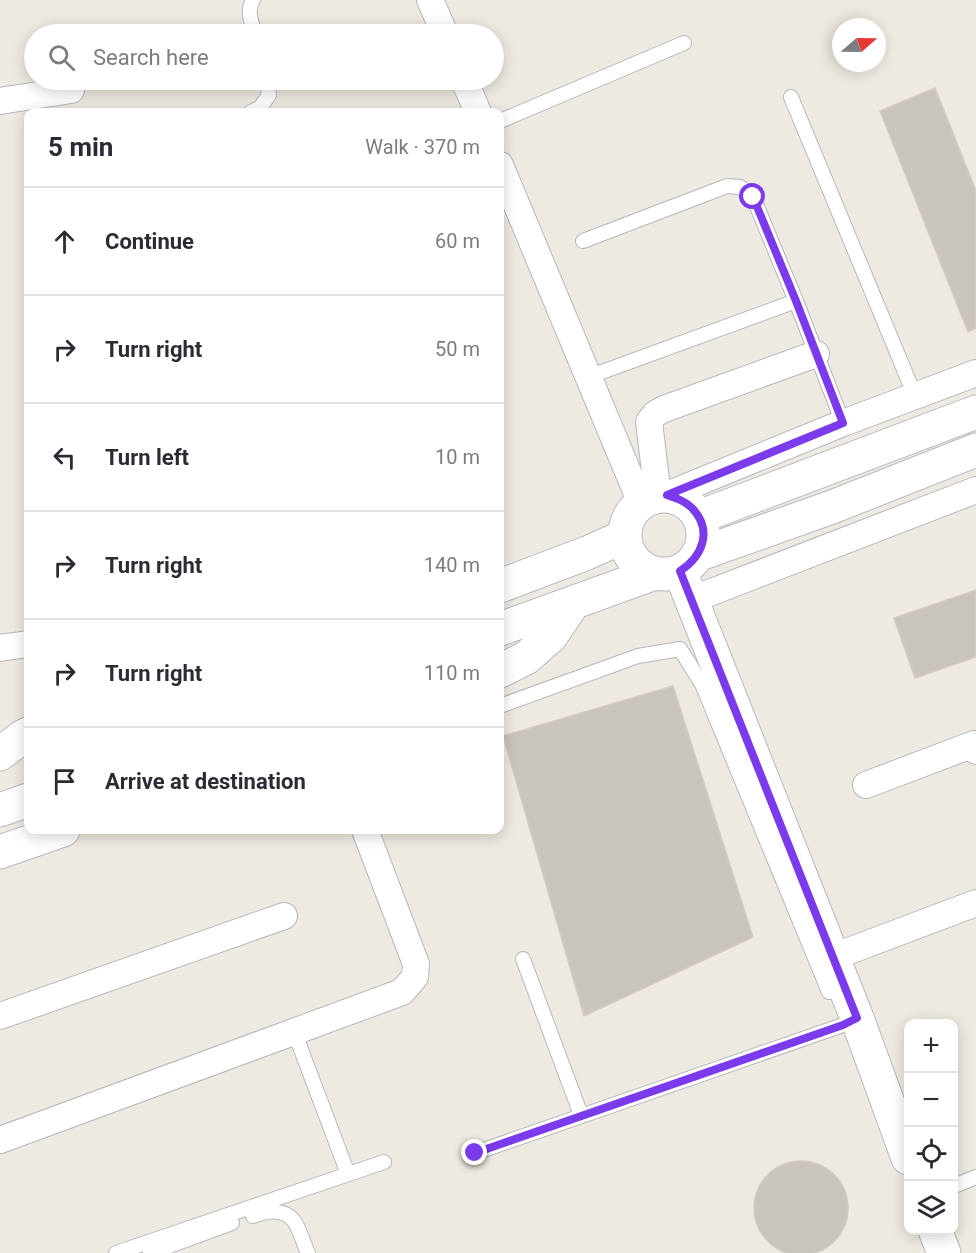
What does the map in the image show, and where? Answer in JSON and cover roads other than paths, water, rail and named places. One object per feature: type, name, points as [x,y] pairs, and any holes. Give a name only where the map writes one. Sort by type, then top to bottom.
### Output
[{"type":"street","points":[[430,0],[441,24]]},
{"type":"street","points":[[0,101],[71,90]]},
{"type":"street","points":[[468,90],[476,108]]},
{"type":"street","points":[[504,175],[588,377],[655,498]]},
{"type":"street","points":[[655,498],[649,422],[655,414],[816,354]]},
{"type":"street","points":[[976,372],[655,498],[632,512],[626,523],[624,536],[627,549],[643,568],[681,575],[832,507],[976,450]]},
{"type":"street","points":[[699,517],[976,412]]},
{"type":"street","points":[[504,628],[574,602],[681,575],[976,490]]},
{"type":"street","points":[[655,498],[680,499],[691,506],[699,517],[703,530],[702,543],[681,575]]},
{"type":"street","points":[[504,584],[587,553],[624,536]]},
{"type":"street","points":[[504,560],[587,553]]},
{"type":"street","points":[[681,575],[832,957],[843,1015],[904,1147]]},
{"type":"street","points":[[504,669],[526,658],[551,636],[574,602]]},
{"type":"street","points":[[0,648],[24,645]]},
{"type":"street","points":[[0,754],[24,736]]},
{"type":"street","points":[[866,785],[974,744],[976,751]]},
{"type":"street","points":[[0,771],[24,762]]},
{"type":"street","points":[[0,810],[24,801]]},
{"type":"street","points":[[0,852],[52,834]]},
{"type":"street","points":[[0,1140],[402,992],[415,977],[416,964],[367,834]]},
{"type":"street","points":[[832,957],[976,903]]},
{"type":"street","points":[[0,1016],[284,916]]},
{"type":"street","points":[[937,1235],[944,1253]]},
{"type":"lane","points":[[252,24],[249,12],[253,0]]},
{"type":"lane","points":[[504,119],[684,43]]},
{"type":"lane","points":[[260,108],[269,95],[268,90]]},
{"type":"lane","points":[[791,96],[915,396]]},
{"type":"lane","points":[[583,241],[727,186],[740,187],[753,197],[843,423]]},
{"type":"lane","points":[[588,377],[796,301]]},
{"type":"lane","points":[[475,1153],[843,1015],[702,684],[680,649],[638,656],[504,705]]},
{"type":"lane","points":[[523,959],[581,1115]]},
{"type":"lane","points":[[294,1031],[348,1174]]},
{"type":"lane","points":[[116,1253],[384,1162]]},
{"type":"lane","points":[[958,1184],[976,1177]]},
{"type":"lane","points":[[150,1253],[266,1211],[281,1212],[294,1221],[308,1253]]}]
